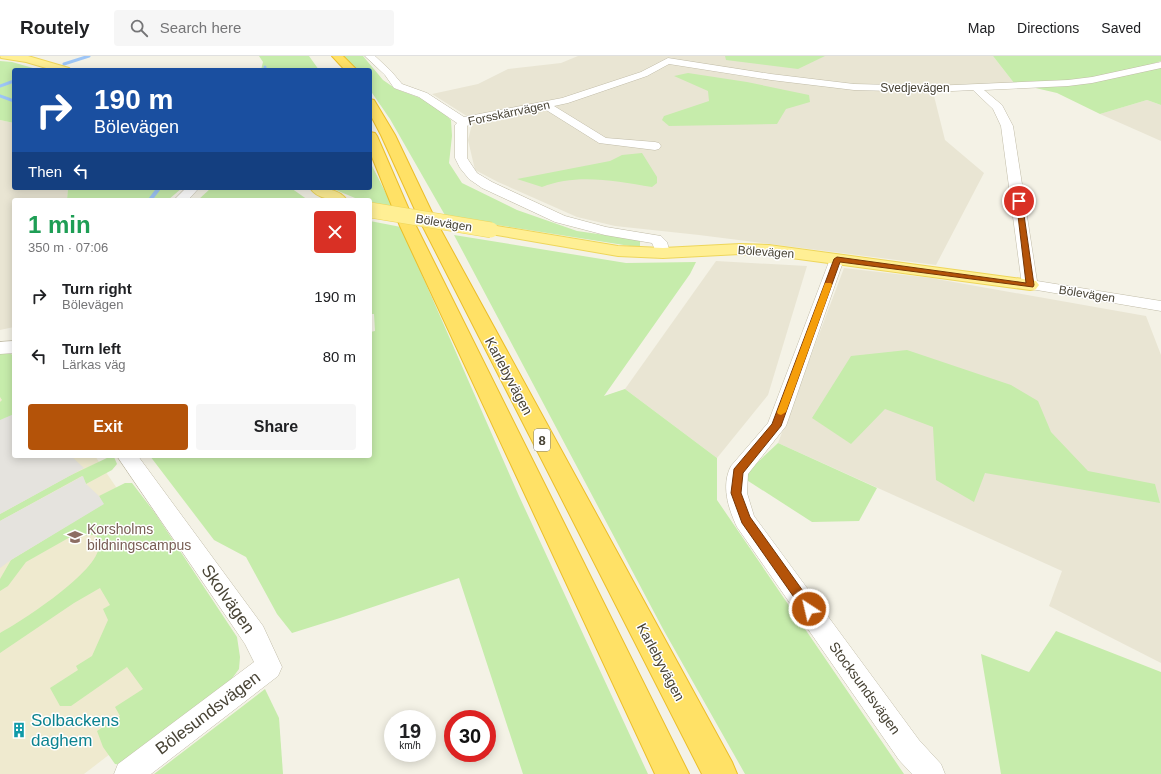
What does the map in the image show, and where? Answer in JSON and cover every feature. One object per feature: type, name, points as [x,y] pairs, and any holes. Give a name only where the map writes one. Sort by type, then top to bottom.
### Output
[{"type":"highway","points":[[337,56],[349,68]]},
{"type":"highway","name":"Karlebyvägen","points":[[372,107],[388,136],[439,244],[720,774]]},
{"type":"highway","name":"Karlebyvägen","points":[[372,141],[408,226],[672,774]]},
{"type":"main road","points":[[5,56],[27,59],[58,68]]},
{"type":"main road","points":[[321,190],[335,198]]},
{"type":"main road","name":"Bölevägen","points":[[372,210],[618,251],[663,253],[721,250],[769,250],[1030,285]]},
{"type":"street","points":[[370,56],[388,73],[398,86],[434,100],[452,112],[463,122]]},
{"type":"street","name":"Forsskärrvägen","points":[[663,253],[660,242],[656,238],[605,231],[560,218],[487,185],[473,176],[466,168],[461,158],[463,122],[564,101],[644,74],[668,59]]},
{"type":"street","name":"Svedjevägen","points":[[668,59],[771,77],[854,87],[911,89],[1068,83],[1092,80],[1161,65]]},
{"type":"street","points":[[975,87],[998,107],[1007,126],[1030,285]]},
{"type":"street","points":[[545,104],[604,141],[655,146]]},
{"type":"street","points":[[183,198],[191,190]]},
{"type":"street","name":"Stocksundsvägen","points":[[837,259],[776,426],[738,472],[736,493],[746,520],[909,750],[931,774]]},
{"type":"street","name":"Bölevägen","points":[[1030,285],[1161,306]]},
{"type":"street","points":[[0,348],[12,347]]},
{"type":"street","name":"Skolvägen","points":[[128,458],[254,635],[268,667]]},
{"type":"street","name":"Bölesundsvägen","points":[[128,774],[268,667]]},
{"type":"shaded area","points":[[578,56],[993,56],[1014,83],[927,86],[934,96],[945,140],[984,173],[936,265],[615,226],[577,217],[498,182],[475,170],[468,140],[473,120],[432,94],[478,84],[508,69],[561,63]]},
{"type":"shaded area","points":[[1147,100],[1161,105],[1161,141],[1100,114]]},
{"type":"shaded area","points":[[0,120],[12,123],[12,190],[68,190],[67,198],[12,198],[12,327],[0,330]]},
{"type":"shaded area","points":[[716,261],[807,266],[768,395],[717,458],[625,389]]},
{"type":"shaded area","points":[[844,268],[931,278],[1146,316],[1161,355],[1161,663],[1049,606],[1062,571],[778,443]]},
{"type":"shaded area","name":"Korsholms bildningscampus","points":[[0,372],[12,444],[12,458],[96,458],[204,617],[184,697],[84,774],[0,774]]},
{"type":"shaded area","points":[[12,415],[12,458],[73,458],[84,468],[0,514],[0,420]]},
{"type":"shaded area","points":[[83,476],[86,484],[99,496],[104,504],[0,568],[0,521]]},
{"type":"green space","points":[[259,56],[309,56],[318,68],[262,68],[263,62]]},
{"type":"green space","points":[[344,56],[363,56],[383,80],[396,89],[431,102],[451,120],[452,136],[449,163],[462,183],[517,210],[577,231],[640,240],[640,246],[630,246],[446,217],[390,119],[372,93],[372,68],[354,68]]},
{"type":"green space","points":[[725,56],[825,56],[798,69],[726,60]]},
{"type":"green space","points":[[993,56],[1161,56],[1161,61],[1152,64],[1161,67],[1161,105],[1147,100],[1100,114],[1057,93],[1014,83]]},
{"type":"green space","points":[[0,61],[12,62],[33,68],[12,68],[12,123],[0,120]]},
{"type":"green space","points":[[688,73],[747,82],[809,95],[810,102],[786,109],[777,124],[669,126],[662,120],[664,116],[709,101],[708,91],[674,76]]},
{"type":"green space","points":[[642,153],[657,177],[657,183],[652,187],[582,179],[569,180],[542,187],[517,179],[610,161],[622,155]]},
{"type":"green space","points":[[372,166],[394,209],[372,203],[372,198],[355,198],[336,190],[372,190]]},
{"type":"green space","points":[[68,190],[180,190],[170,198],[67,198]]},
{"type":"green space","points":[[209,190],[294,190],[305,198],[200,198]]},
{"type":"green space","points":[[372,221],[401,227],[519,496],[648,774],[523,774],[459,578],[292,633],[277,614],[246,557],[214,540],[152,458],[372,458],[372,332],[375,331],[374,314],[372,314]]},
{"type":"green space","points":[[454,235],[626,263],[696,262],[690,274],[604,396],[625,389],[717,458],[717,500],[904,774],[745,774],[663,629]]},
{"type":"green space","points":[[907,350],[1011,385],[1038,401],[1051,432],[1088,471],[1155,484],[1160,503],[985,473],[974,502],[936,480],[933,427],[885,409],[851,444],[812,418],[851,356]]},
{"type":"green space","points":[[0,351],[12,354],[12,417],[0,422],[0,402],[2,400],[0,397]]},
{"type":"green space","points":[[778,443],[877,488],[859,521],[812,522],[742,477]]},
{"type":"green space","points":[[107,458],[114,458],[117,464],[112,470],[86,484],[82,476],[0,521],[0,514],[69,476]]},
{"type":"green space","points":[[125,483],[132,483],[155,513],[237,637],[240,657],[239,669],[225,688],[125,765],[115,764],[103,747],[97,731],[120,716],[115,707],[143,689],[127,667],[71,706],[60,706],[50,688],[78,670],[76,666],[92,656],[108,620],[103,609],[110,605],[100,588],[74,603],[0,653],[0,633],[41,607],[73,582],[95,557],[99,546],[97,537],[93,535],[72,536],[26,562],[8,586],[0,591],[0,579],[11,560],[103,504],[99,496]]},
{"type":"green space","points":[[1056,631],[1161,672],[1161,774],[1001,774],[981,654],[1029,672]]},
{"type":"green space","points":[[265,689],[279,718],[283,774],[154,774]]},
{"type":"waterway","points":[[64,64],[89,56]]},
{"type":"waterway","points":[[0,86],[12,82]]},
{"type":"waterway","points":[[0,96],[12,100]]},
{"type":"waterway","points":[[152,198],[158,190]]},
{"type":"slow traffic","points":[[781,412],[828,285]]},
{"type":"place","name":"Korsholms bildningscampus","points":[[75,537]]},
{"type":"place","name":"Solbackens daghem","points":[[19,730]]},
{"type":"route","points":[[809,609],[746,520],[736,493],[738,472],[776,426],[837,259],[1030,285],[1019,201]]}]
